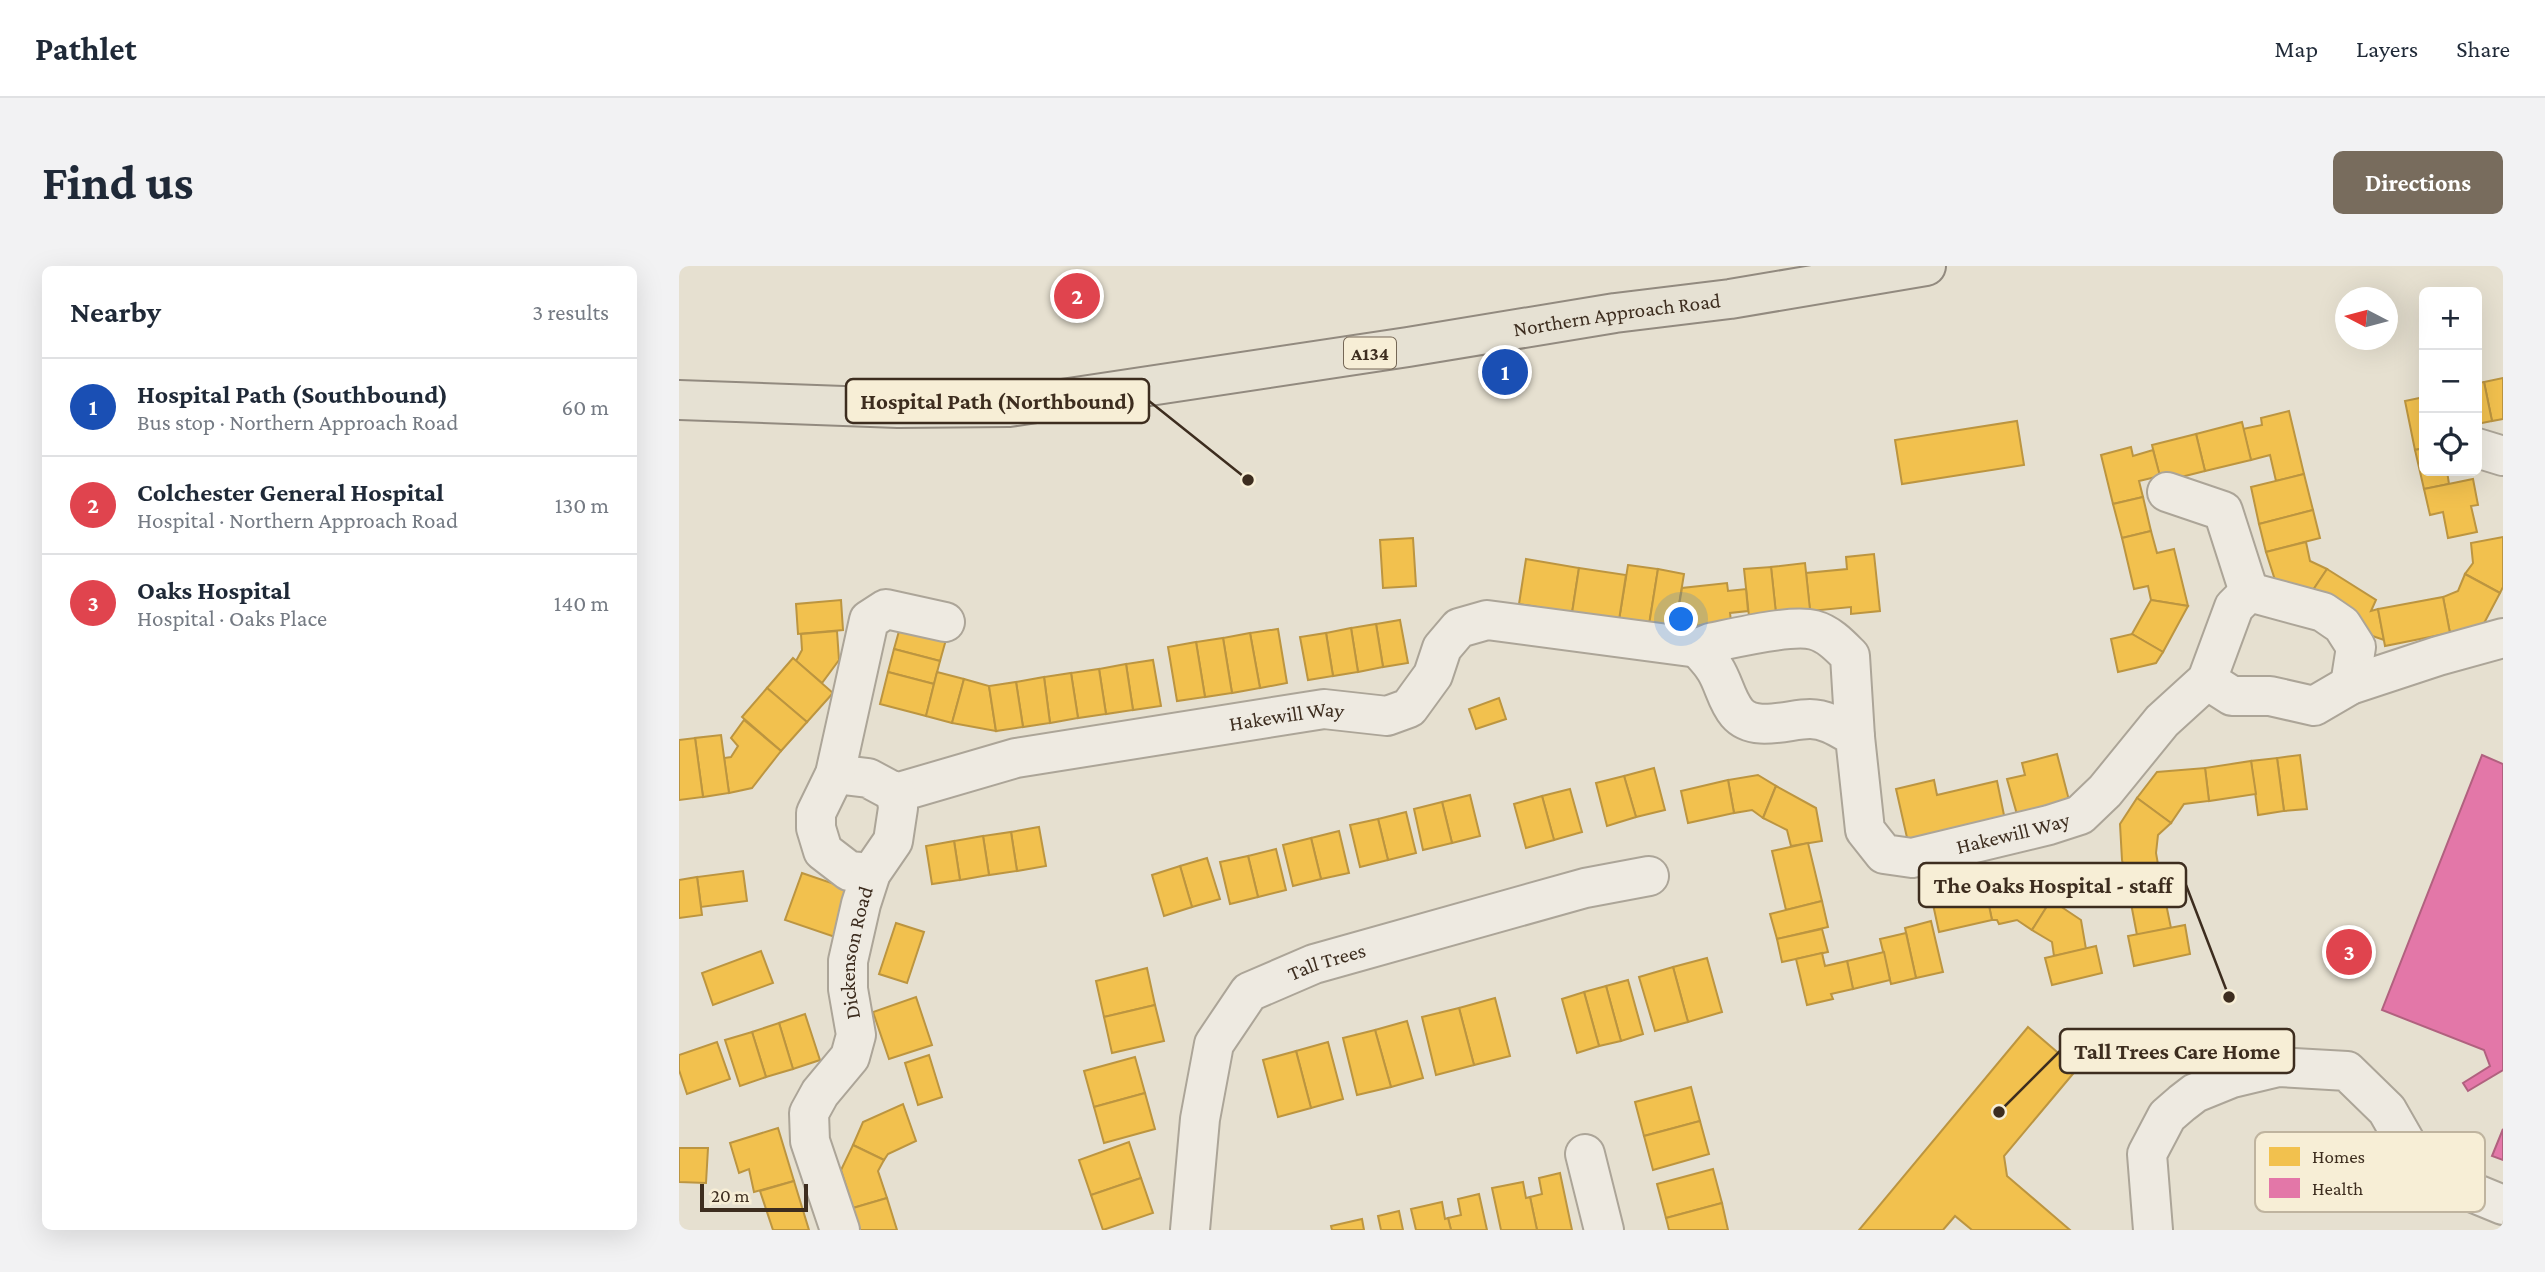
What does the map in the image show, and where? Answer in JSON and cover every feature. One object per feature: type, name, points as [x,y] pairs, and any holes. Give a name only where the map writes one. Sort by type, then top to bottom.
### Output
[{"type":"main road","name":"Northern Approach Road","points":[[679,400],[898,408],[1009,407],[1615,313],[1730,299],[1926,266]]},
{"type":"street","points":[[2482,450],[2503,456]]},
{"type":"street","points":[[2167,492],[2223,511],[2249,592],[2323,612],[2341,625],[2356,647],[2350,685]]},
{"type":"street","name":"Hakewill Way","points":[[895,793],[1016,758],[1311,711],[1324,709],[1387,716],[1409,708],[1433,675],[1442,648],[1459,628],[1487,620],[1698,649],[1710,643],[1790,630],[1814,630],[1833,640],[1850,656],[1865,830],[1884,853],[1912,858],[2080,815],[2105,791],[2162,722],[2207,680],[2234,607],[2249,592]]},
{"type":"street","points":[[871,873],[849,871],[823,851],[816,828],[816,813],[835,774],[869,620],[886,609],[945,622]]},
{"type":"street","points":[[2207,680],[2232,696],[2270,695],[2314,706],[2350,685],[2503,638]]},
{"type":"street","points":[[1698,649],[1715,669],[1739,715],[1756,722],[1777,724],[1811,719],[1832,724],[1855,737]]},
{"type":"street","points":[[835,774],[868,778],[895,793]]},
{"type":"street","name":"Dickenson Road","points":[[840,1230],[810,1141],[809,1113],[820,1093],[850,1057],[856,1035],[848,989],[848,961],[871,873],[893,841],[898,808],[895,793]]},
{"type":"street","name":"Tall Trees","points":[[1190,1230],[1200,1119],[1214,1044],[1249,992],[1314,964],[1585,888],[1649,876]]},
{"type":"street","points":[[2153,1230],[2147,1154],[2167,1116],[2195,1093],[2232,1078],[2278,1067],[2347,1071],[2387,1110],[2400,1132]]},
{"type":"street","points":[[1585,1154],[1604,1230]]},
{"type":"street","points":[[2485,1198],[2503,1205]]},
{"type":"building: Homes","points":[[2503,378],[2503,419],[2492,421],[2484,382]]},
{"type":"building: Homes","points":[[2482,382],[2492,421],[2482,423],[2482,413]]},
{"type":"building: Homes","points":[[2419,398],[2419,449],[2415,450],[2405,401]]},
{"type":"building: Homes","points":[[2289,411],[2304,474],[2276,481],[2270,455],[2251,460],[2243,429],[2262,425],[2261,418]]},
{"type":"building: Homes","points":[[2017,421],[2024,465],[1902,484],[1895,440]]},
{"type":"building: Homes","points":[[2242,422],[2251,460],[2205,471],[2196,434]]},
{"type":"building: Homes","points":[[2196,434],[2205,471],[2161,482],[2152,445]]},
{"type":"building: Homes","points":[[2131,447],[2133,456],[2153,450],[2160,476],[2139,481],[2143,497],[2113,504],[2101,455]]},
{"type":"building: Homes","points":[[2419,449],[2419,467],[2415,450]]},
{"type":"building: Homes","points":[[2304,474],[2313,510],[2259,524],[2251,487]]},
{"type":"building: Homes","points":[[2421,476],[2448,476],[2449,484],[2424,489]]},
{"type":"building: Homes","points":[[2473,479],[2478,505],[2471,506],[2477,532],[2448,538],[2443,512],[2430,515],[2424,489]]},
{"type":"building: Homes","points":[[2143,497],[2151,531],[2122,538],[2113,504]]},
{"type":"building: Homes","points":[[2313,510],[2320,538],[2266,552],[2259,524]]},
{"type":"building: Homes","points":[[2151,531],[2157,553],[2174,549],[2188,606],[2151,600],[2148,586],[2134,589],[2122,538]]},
{"type":"building: Homes","points":[[2503,537],[2503,587],[2500,593],[2465,574],[2473,563],[2471,543]]},
{"type":"building: Homes","points":[[1413,538],[1416,586],[1383,588],[1380,540]]},
{"type":"building: Homes","points":[[2306,542],[2310,561],[2327,569],[2309,596],[2275,580],[2266,552]]},
{"type":"building: Homes","points":[[1874,554],[1880,611],[1851,614],[1851,607],[1810,611],[1806,573],[1847,569],[1846,557]]},
{"type":"building: Homes","points":[[1526,559],[1579,568],[1572,613],[1519,604]]},
{"type":"building: Homes","points":[[1805,563],[1811,619],[1777,623],[1771,567]]},
{"type":"building: Homes","points":[[1628,565],[1658,569],[1649,625],[1619,620]]},
{"type":"building: Homes","points":[[1771,567],[1777,623],[1750,626],[1744,569]]},
{"type":"building: Homes","points":[[1579,568],[1626,575],[1619,620],[1572,613]]},
{"type":"building: Homes","points":[[1658,569],[1684,574],[1675,629],[1649,625]]},
{"type":"building: Homes","points":[[2327,569],[2376,600],[2371,611],[2378,609],[2384,640],[2361,632],[2309,596]]},
{"type":"building: Homes","points":[[2465,574],[2500,593],[2482,627],[2450,633],[2443,597],[2458,591]]},
{"type":"building: Homes","points":[[1727,583],[1728,591],[1746,589],[1748,611],[1730,613],[1731,621],[1675,629],[1682,588]]},
{"type":"building: Homes","points":[[2443,597],[2450,633],[2385,646],[2378,609]]},
{"type":"building: Homes","points":[[841,600],[843,630],[798,634],[796,604]]},
{"type":"building: Homes","points":[[2151,600],[2188,606],[2163,652],[2132,634]]},
{"type":"building: Homes","points":[[1400,620],[1408,663],[1383,667],[1376,624]]},
{"type":"building: Homes","points":[[901,624],[947,636],[940,661],[894,649]]},
{"type":"building: Homes","points":[[1376,624],[1383,667],[1358,672],[1351,628]]},
{"type":"building: Homes","points":[[1351,628],[1358,672],[1333,676],[1326,633]]},
{"type":"building: Homes","points":[[1278,629],[1287,683],[1260,688],[1250,633]]},
{"type":"building: Homes","points":[[837,631],[839,660],[822,683],[796,661],[802,650],[801,634]]},
{"type":"building: Homes","points":[[1250,633],[1260,688],[1232,693],[1223,638]]},
{"type":"building: Homes","points":[[1326,633],[1333,676],[1308,680],[1300,637]]},
{"type":"building: Homes","points":[[2132,634],[2163,652],[2156,663],[2118,672],[2111,639]]},
{"type":"building: Homes","points":[[1223,638],[1232,693],[1205,697],[1196,642]]},
{"type":"building: Homes","points":[[1196,642],[1205,697],[1177,701],[1168,647]]},
{"type":"building: Homes","points":[[894,649],[940,661],[934,684],[888,672]]},
{"type":"building: Homes","points":[[793,658],[833,693],[807,722],[767,688]]},
{"type":"building: Homes","points":[[1153,660],[1161,706],[1133,710],[1126,664]]},
{"type":"building: Homes","points":[[1126,664],[1133,710],[1106,714],[1099,669]]},
{"type":"building: Homes","points":[[1099,669],[1106,714],[1078,718],[1071,673]]},
{"type":"building: Homes","points":[[888,672],[934,684],[926,716],[880,704]]},
{"type":"building: Homes","points":[[937,672],[964,679],[952,723],[926,716]]},
{"type":"building: Homes","points":[[1071,673],[1078,718],[1050,723],[1044,677]]},
{"type":"building: Homes","points":[[1044,677],[1050,723],[1023,727],[1016,682]]},
{"type":"building: Homes","points":[[964,679],[989,686],[996,731],[952,723]]},
{"type":"building: Homes","points":[[1016,682],[1023,727],[996,731],[989,686]]},
{"type":"building: Homes","points":[[767,688],[807,722],[781,751],[742,717]]},
{"type":"building: Homes","points":[[1499,698],[1506,719],[1476,729],[1469,709]]},
{"type":"building: Homes","points":[[744,720],[781,751],[752,788],[729,793],[724,758],[731,757],[738,746],[731,738]]},
{"type":"building: Homes","points":[[721,735],[729,793],[703,797],[695,738]]},
{"type":"building: Homes","points":[[695,738],[703,797],[679,800],[679,740]]},
{"type":"building: Homes","points":[[2057,754],[2070,804],[2018,818],[2007,779],[2025,775],[2022,763]]},
{"type":"building: Homes","points":[[2300,755],[2307,809],[2284,811],[2277,758]]},
{"type":"building: Homes","points":[[2277,758],[2284,811],[2258,815],[2251,761]]},
{"type":"building: Homes","points":[[2251,761],[2256,794],[2209,801],[2205,768]]},
{"type":"building: Homes","points":[[1654,768],[1665,810],[1636,817],[1624,776]]},
{"type":"building: Homes","points":[[2205,768],[2209,801],[2184,804],[2171,823],[2137,798],[2157,772]]},
{"type":"building: Homes","points":[[1758,775],[1776,786],[1763,818],[1752,810],[1734,813],[1728,780]]},
{"type":"building: Homes","points":[[1624,776],[1636,817],[1607,826],[1596,783]]},
{"type":"building: Homes","points":[[1728,780],[1734,813],[1688,823],[1681,791]]},
{"type":"building: Homes","points":[[1934,780],[1937,795],[1997,781],[2005,820],[1908,842],[1896,789]]},
{"type":"building: Homes","points":[[1776,786],[1816,808],[1822,841],[1791,846],[1787,830],[1763,818]]},
{"type":"building: Homes","points":[[1570,789],[1582,832],[1554,840],[1542,796]]},
{"type":"building: Homes","points":[[1470,795],[1480,836],[1452,843],[1442,802]]},
{"type":"building: Homes","points":[[1542,796],[1554,840],[1526,848],[1514,804]]},
{"type":"building: Homes","points":[[2137,798],[2171,823],[2158,835],[2156,853],[2159,870],[2126,877],[2120,824]]},
{"type":"building: Homes","points":[[1442,802],[1452,843],[1423,850],[1414,809]]},
{"type":"building: Homes","points":[[1406,812],[1416,853],[1388,860],[1378,819]]},
{"type":"building: Homes","points":[[1378,819],[1388,860],[1360,867],[1350,825]]},
{"type":"building: Homes","points":[[1039,827],[1046,866],[1017,871],[1011,832]]},
{"type":"building: Homes","points":[[1339,831],[1349,873],[1321,879],[1311,838]]},
{"type":"building: Homes","points":[[1011,832],[1017,871],[989,875],[983,836]]},
{"type":"building: Homes","points":[[983,836],[989,875],[960,880],[954,841]]},
{"type":"building: Homes","points":[[1311,838],[1321,879],[1293,886],[1283,845]]},
{"type":"building: Homes","points":[[954,841],[960,880],[932,884],[926,846]]},
{"type":"building: Homes","points":[[1808,843],[1822,901],[1786,910],[1772,851]]},
{"type":"building: Homes","points":[[1276,849],[1286,890],[1258,897],[1248,856]]},
{"type":"building: Homes","points":[[1248,856],[1258,897],[1230,904],[1220,862]]},
{"type":"building: Homes","points":[[1207,858],[1220,899],[1192,907],[1180,866]]},
{"type":"building: Homes","points":[[1180,866],[1192,907],[1164,916],[1152,875]]},
{"type":"building: Homes","points":[[2159,870],[2171,928],[2137,935],[2126,877]]},
{"type":"building: Homes","points":[[743,871],[747,901],[701,907],[697,877]]},
{"type":"building: Homes","points":[[802,873],[852,890],[835,937],[785,920]]},
{"type":"building: Homes","points":[[697,877],[702,915],[679,918],[679,880]]},
{"type":"building: Homes","points":[[1995,880],[1997,889],[2023,883],[2051,900],[2032,930],[2017,920],[1999,924],[1997,920],[1992,920],[1984,882]]},
{"type":"building: Homes","points":[[1984,882],[1992,920],[1939,932],[1931,895]]},
{"type":"building: Homes","points":[[2051,900],[2081,920],[2086,949],[2054,956],[2052,942],[2032,930]]},
{"type":"building: Homes","points":[[1822,901],[1828,927],[1777,939],[1770,914]]},
{"type":"building: Homes","points":[[1931,921],[1943,972],[1916,978],[1905,928]]},
{"type":"building: Homes","points":[[896,923],[924,932],[907,983],[879,974]]},
{"type":"building: Homes","points":[[2185,925],[2190,954],[2134,966],[2128,936]]},
{"type":"building: Homes","points":[[1822,929],[1828,952],[1782,962],[1777,939]]},
{"type":"building: Homes","points":[[1906,933],[1916,978],[1891,984],[1880,939]]},
{"type":"building: Homes","points":[[2096,946],[2102,973],[2052,985],[2045,958]]},
{"type":"building: Homes","points":[[761,951],[773,983],[713,1005],[702,973]]},
{"type":"building: Homes","points":[[1884,952],[1890,980],[1853,989],[1847,961]]},
{"type":"building: Homes","points":[[1822,953],[1825,966],[1847,961],[1853,989],[1831,994],[1833,999],[1807,1005],[1796,959]]},
{"type":"building: Homes","points":[[1707,958],[1722,1012],[1688,1022],[1673,967]]},
{"type":"building: Homes","points":[[1673,967],[1688,1022],[1655,1031],[1639,977]]},
{"type":"building: Homes","points":[[1147,968],[1155,1005],[1104,1017],[1096,981]]},
{"type":"building: Homes","points":[[1628,980],[1643,1034],[1621,1041],[1606,986]]},
{"type":"building: Homes","points":[[1606,986],[1621,1041],[1599,1046],[1584,992]]},
{"type":"building: Homes","points":[[1584,992],[1599,1046],[1577,1053],[1562,999]]},
{"type":"building: Homes","points":[[916,997],[932,1045],[889,1059],[873,1012]]},
{"type":"building: Homes","points":[[1495,998],[1510,1056],[1474,1065],[1459,1008]]},
{"type":"building: Homes","points":[[1155,1005],[1164,1041],[1112,1053],[1104,1017]]},
{"type":"building: Homes","points":[[1459,1008],[1474,1065],[1436,1075],[1422,1017]]},
{"type":"building: Homes","points":[[805,1014],[820,1060],[793,1069],[779,1023]]},
{"type":"building: Homes","points":[[1407,1021],[1423,1078],[1391,1087],[1375,1030]]},
{"type":"building: Homes","points":[[779,1023],[793,1069],[766,1077],[752,1032]]},
{"type":"building: Homes","points":[[2028,1027],[2077,1069],[2004,1156],[2007,1176],[2070,1230],[1972,1230],[1955,1216],[1943,1230],[1859,1230]]},
{"type":"building: Homes","points":[[1375,1030],[1391,1087],[1357,1095],[1343,1038]]},
{"type":"building: Homes","points":[[752,1032],[766,1077],[740,1086],[725,1040]]},
{"type":"building: Homes","points":[[717,1042],[730,1079],[687,1094],[679,1070],[679,1055]]},
{"type":"building: Homes","points":[[1328,1042],[1343,1099],[1311,1108],[1296,1051]]},
{"type":"building: Homes","points":[[1296,1051],[1311,1108],[1278,1117],[1263,1060]]},
{"type":"building: Homes","points":[[929,1055],[942,1097],[918,1105],[905,1063]]},
{"type":"building: Homes","points":[[1135,1057],[1145,1093],[1094,1107],[1084,1071]]},
{"type":"building: Homes","points":[[1691,1087],[1700,1121],[1644,1136],[1635,1102]]},
{"type":"building: Homes","points":[[1145,1093],[1155,1129],[1104,1143],[1094,1107]]},
{"type":"building: Homes","points":[[903,1104],[916,1141],[888,1154],[884,1160],[853,1145],[863,1122]]},
{"type":"building: Homes","points":[[1700,1121],[1709,1154],[1653,1170],[1644,1136]]},
{"type":"building: Homes","points":[[778,1128],[794,1181],[754,1192],[749,1169],[739,1173],[730,1143]]},
{"type":"building: Homes","points":[[1129,1142],[1141,1178],[1091,1195],[1079,1160]]},
{"type":"building: Homes","points":[[853,1145],[884,1160],[878,1171],[887,1198],[853,1208],[841,1170]]},
{"type":"building: Homes","points":[[679,1148],[708,1148],[706,1183],[679,1182]]},
{"type":"building: Homes","points":[[1713,1169],[1722,1203],[1666,1218],[1657,1184]]},
{"type":"building: Homes","points":[[1560,1173],[1572,1230],[1537,1230],[1530,1197],[1542,1194],[1539,1178]]},
{"type":"building: Homes","points":[[1141,1178],[1153,1213],[1103,1230],[1091,1195]]},
{"type":"building: Homes","points":[[794,1181],[809,1230],[773,1230],[760,1191]]},
{"type":"building: Homes","points":[[1523,1182],[1526,1198],[1530,1197],[1537,1230],[1501,1230],[1492,1188]]},
{"type":"building: Homes","points":[[1479,1194],[1487,1230],[1451,1230],[1448,1218],[1461,1215],[1458,1199]]},
{"type":"building: Homes","points":[[887,1198],[897,1230],[860,1230],[853,1208]]},
{"type":"building: Homes","points":[[1442,1202],[1445,1219],[1448,1218],[1451,1230],[1416,1230],[1411,1209]]},
{"type":"building: Homes","points":[[1722,1203],[1728,1230],[1669,1230],[1666,1218]]},
{"type":"building: Homes","points":[[1399,1211],[1403,1230],[1381,1230],[1378,1216]]},
{"type":"building: Homes","points":[[1362,1219],[1364,1230],[1332,1230],[1331,1226]]},
{"type":"building: Health","points":[[2482,755],[2503,764],[2503,1070],[2468,1091],[2463,1083],[2490,1066],[2484,1050],[2382,1010]]},
{"type":"building: Health","points":[[2503,1129],[2503,1160],[2492,1156]]},
{"type":"place","name":"Colchester General Hospital","points":[[1077,296]]},
{"type":"place","name":"Hospital Path (Southbound)","points":[[1505,372]]},
{"type":"place","name":"Hospital Path (Northbound)","points":[[1248,480]]},
{"type":"place","name":"Oaks Hospital","points":[[2349,952]]},
{"type":"place","name":"The Oaks Hospital - staff","points":[[2229,997]]},
{"type":"place","name":"Tall Trees Care Home","points":[[1999,1112]]}]
